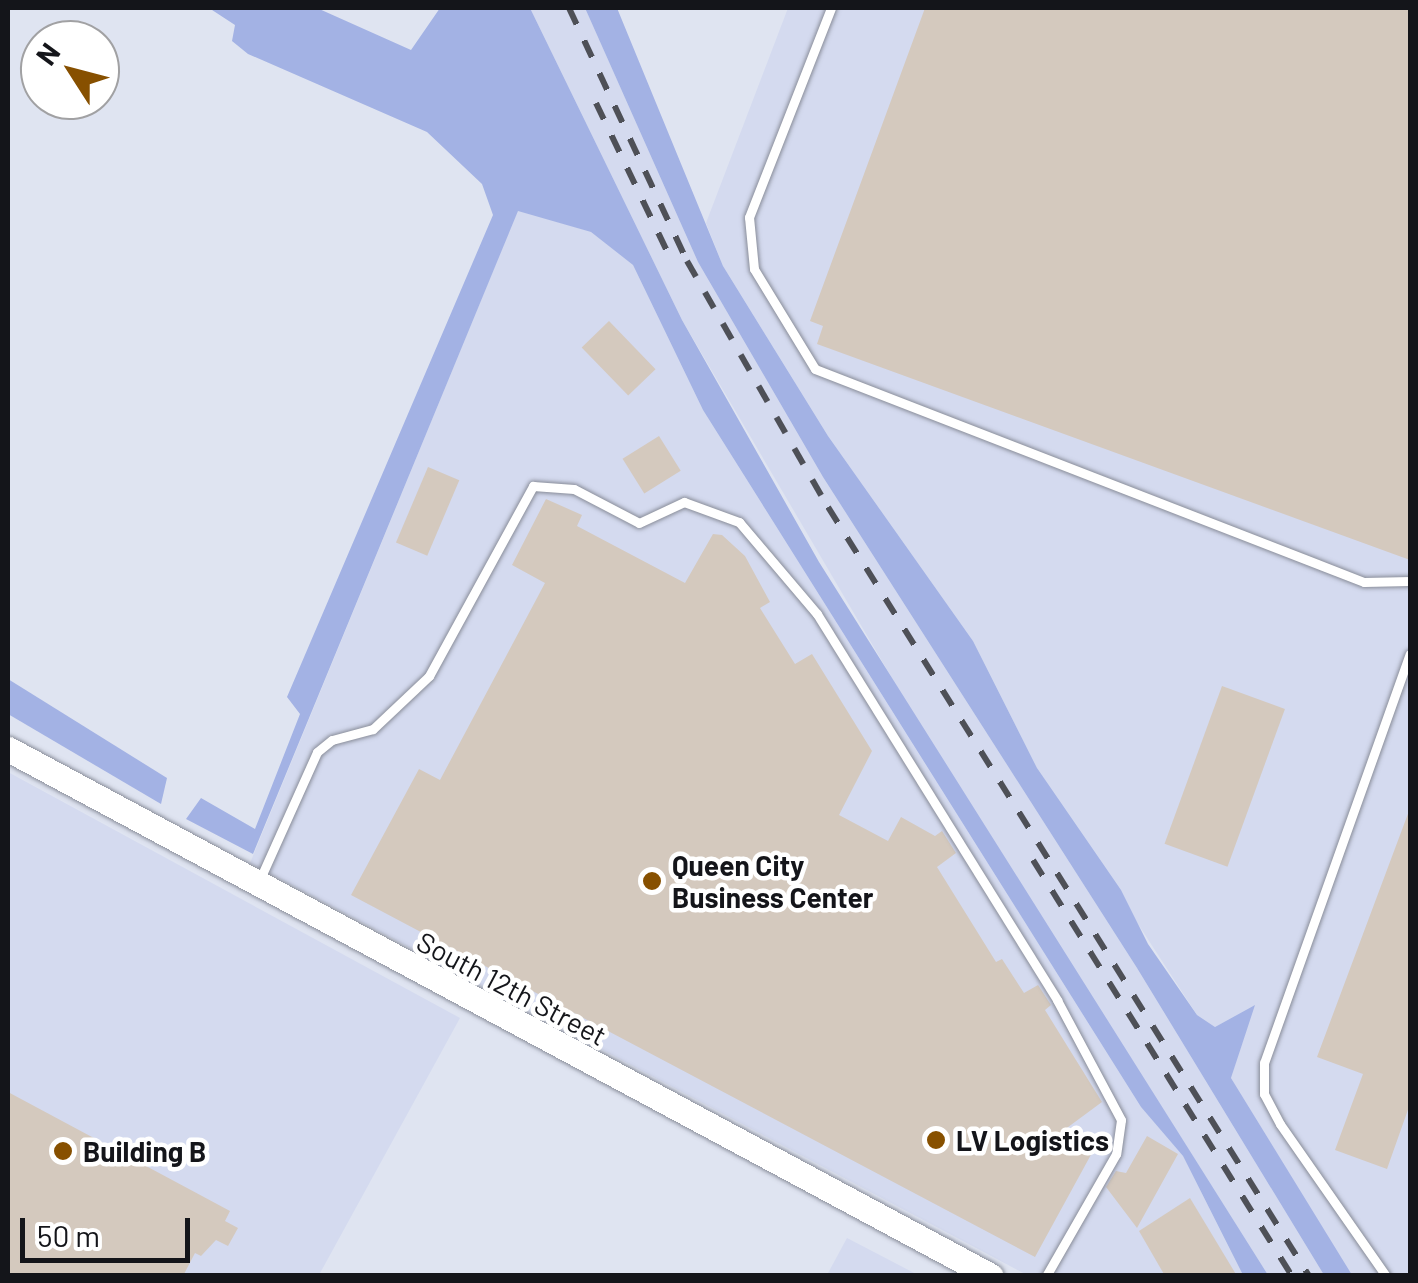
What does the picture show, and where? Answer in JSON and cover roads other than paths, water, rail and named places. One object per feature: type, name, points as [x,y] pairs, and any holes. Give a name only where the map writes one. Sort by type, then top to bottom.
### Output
[{"type":"street","name":"South 12th Street","points":[[8,749],[256,886],[990,1276]]},
{"type":"lane","points":[[831,8],[750,217],[754,269],[815,369],[1364,582],[1410,581]]},
{"type":"lane","points":[[256,886],[317,752],[332,740],[373,729],[429,676],[533,486],[574,489],[640,523],[684,502],[739,522],[816,614],[1057,1000],[1121,1120],[1116,1154],[1046,1276]]},
{"type":"lane","points":[[1386,1276],[1280,1124],[1264,1094],[1264,1062],[1410,654]]},
{"type":"railway","points":[[569,8],[687,261],[828,507],[1309,1276]]},
{"type":"railway","points":[[596,103],[667,251]]},
{"type":"railway","points":[[1033,860],[1292,1276]]},
{"type":"place","name":"Queen City Business Center","points":[[652,881]]},
{"type":"place","name":"LV Logistics","points":[[936,1140]]},
{"type":"place","name":"Building B","points":[[63,1151]]}]
